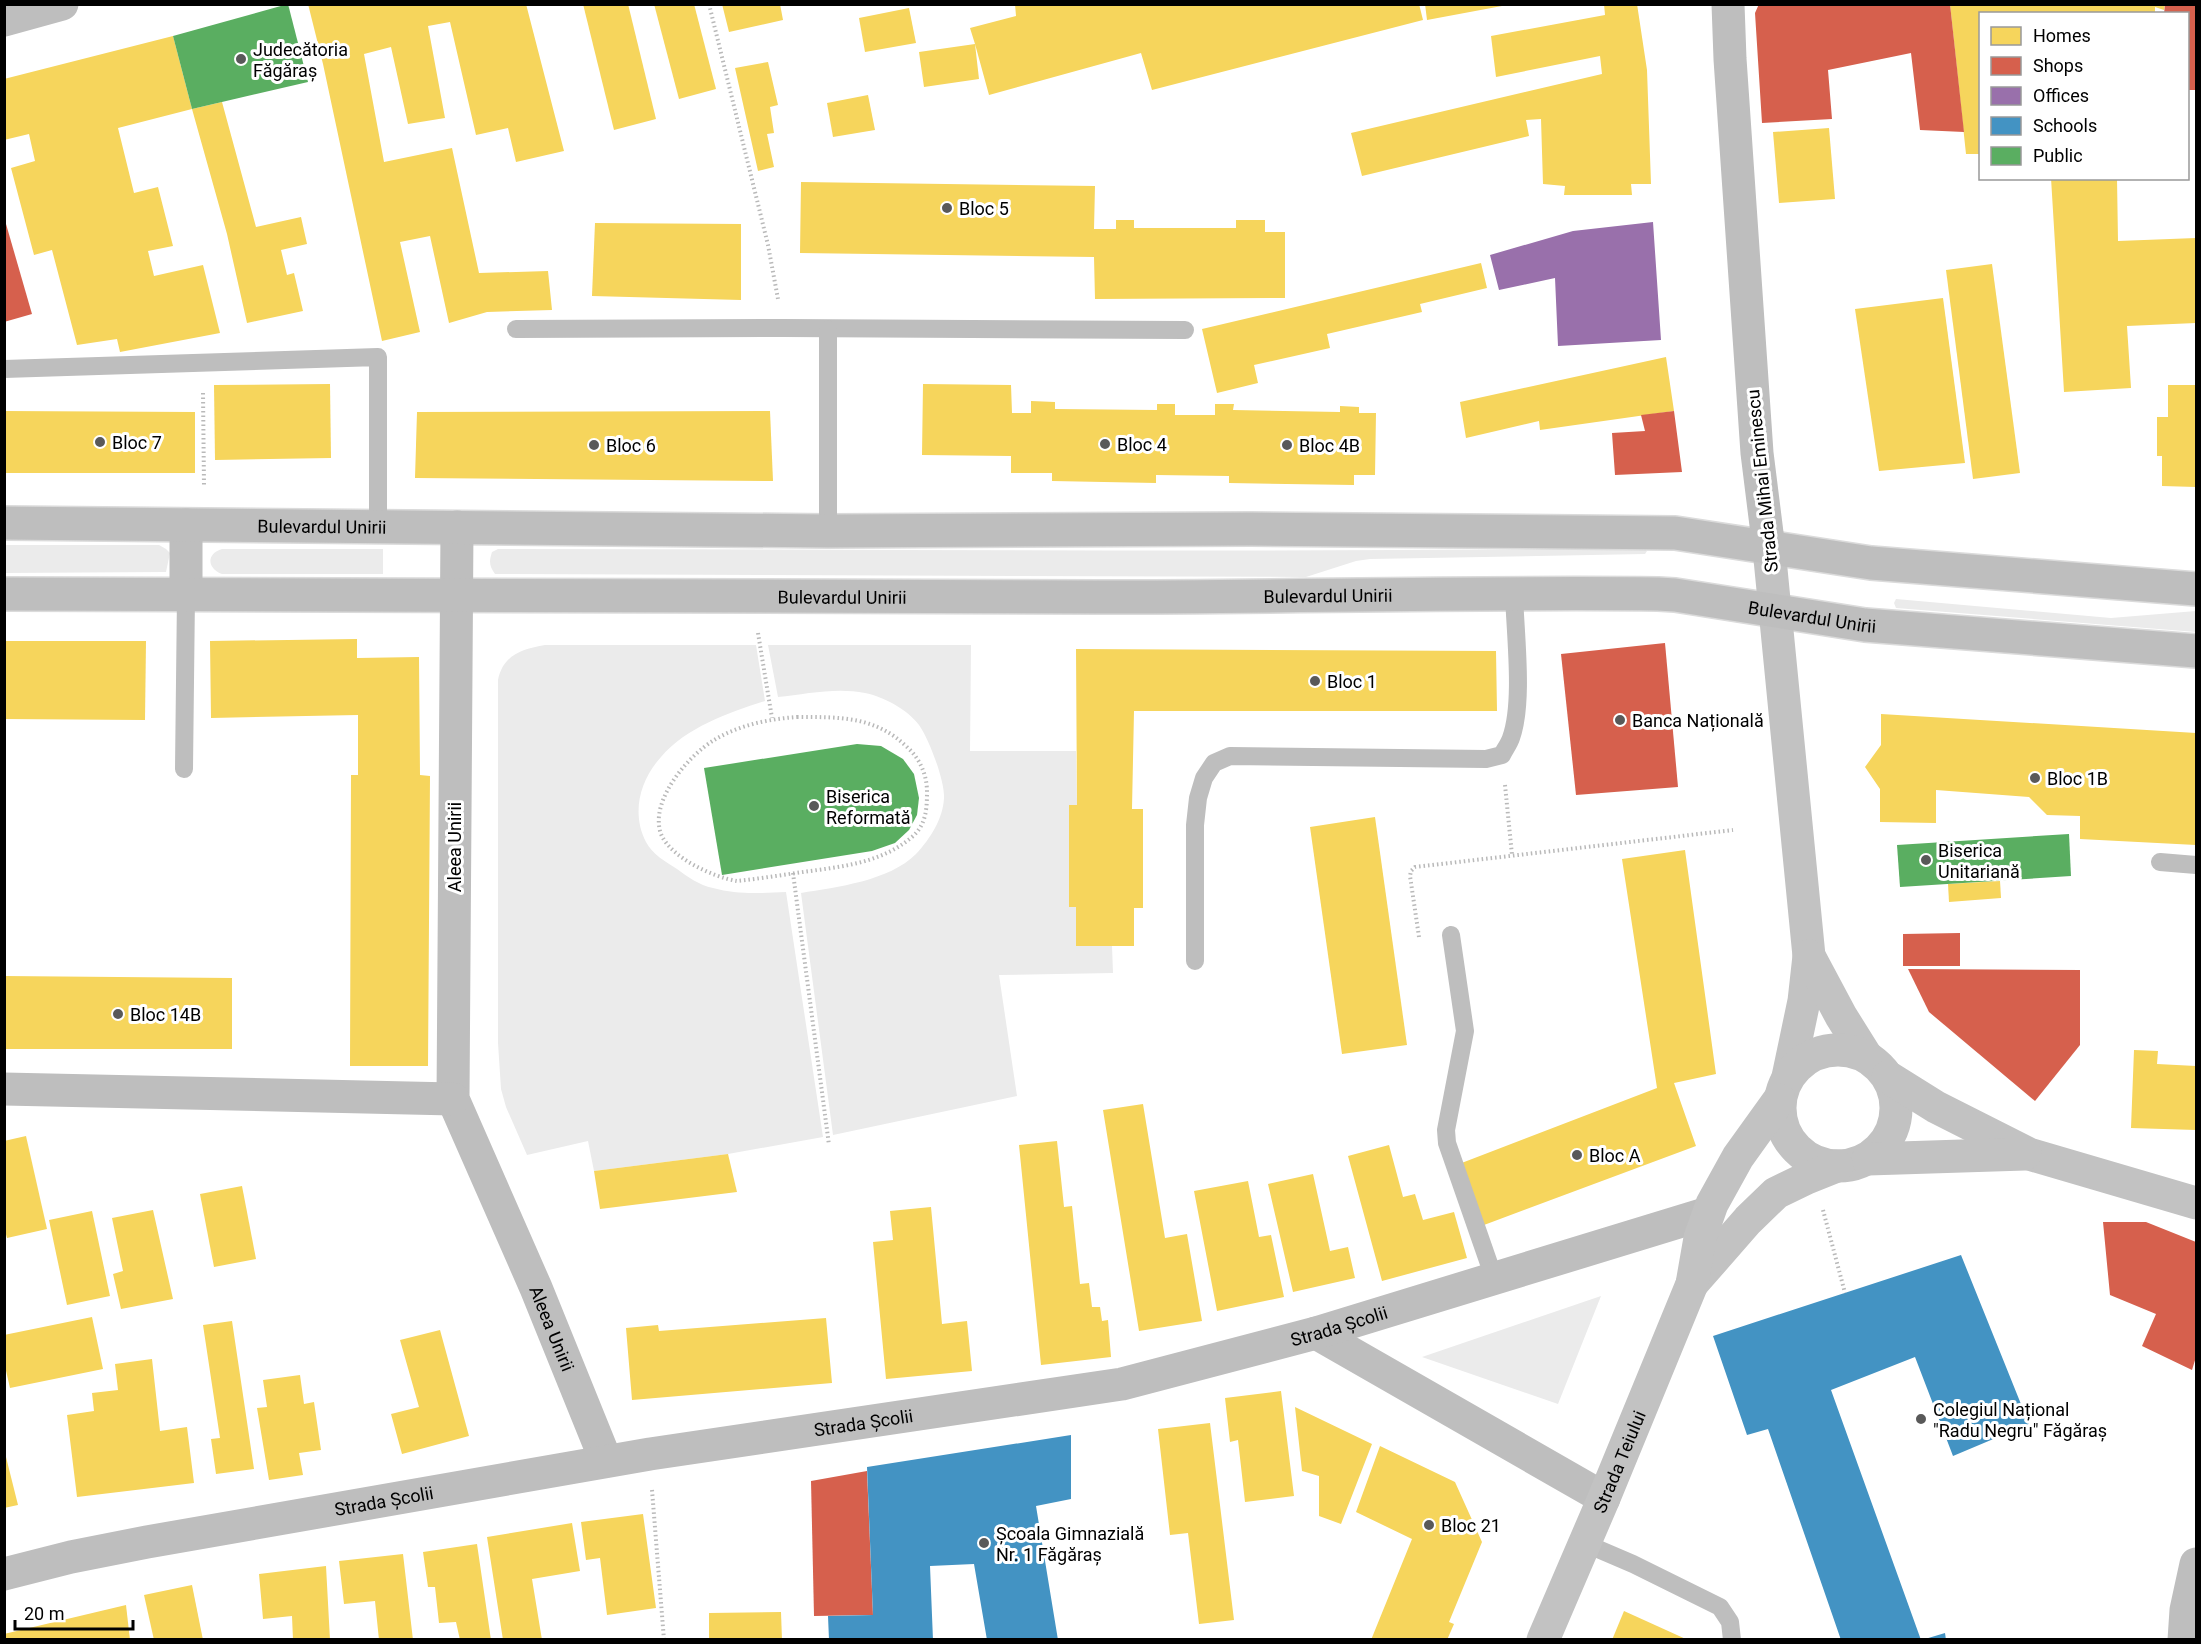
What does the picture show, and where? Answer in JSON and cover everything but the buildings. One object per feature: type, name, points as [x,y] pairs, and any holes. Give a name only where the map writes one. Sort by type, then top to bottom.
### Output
[{"type":"main road","points":[[4,21],[62,4]]},
{"type":"main road","name":"Strada Mihai Eminescu","points":[[1728,4],[1757,453],[1776,611],[1809,956],[1804,1001],[1784,1089]]},
{"type":"main road","name":"Bulevardul Unirii","points":[[4,523],[828,531],[1275,530],[1674,533],[1871,563],[2196,590]]},
{"type":"main road","points":[[186,525],[186,595]]},
{"type":"main road","points":[[456,596],[457,527]]},
{"type":"main road","name":"Bulevardul Unirii","points":[[4,594],[753,597],[1278,597],[1514,593],[1674,595],[1865,625],[2196,651]]},
{"type":"main road","name":"Aleea Unirii","points":[[456,596],[453,1099],[540,1299],[606,1461]]},
{"type":"main road","name":"Strada Mihai Eminescu","points":[[1809,956],[1845,1023],[1877,1067],[1936,1107],[2029,1154],[2196,1203]]},
{"type":"main road","points":[[1831,1050],[1849,1050],[1877,1067],[1895,1095],[1896,1113],[1892,1131],[1882,1147],[1852,1162],[1776,1193],[1748,1220],[1692,1284],[1698,1247],[1708,1213],[1732,1166],[1799,1064],[1814,1054],[1831,1050]]},
{"type":"main road","points":[[4,1089],[453,1099]]},
{"type":"main road","points":[[1784,1089],[1782,1126],[1790,1142],[1803,1155],[1819,1164],[1852,1162]]},
{"type":"main road","name":"Strada Mihai Eminescu","points":[[1852,1162],[2029,1154]]},
{"type":"main road","name":"Strada Școlii","points":[[4,1574],[71,1557],[147,1542],[606,1461],[1096,1390],[1316,1333],[1708,1213]]},
{"type":"main road","name":"Strada Teiului","points":[[1543,1640],[1692,1284]]},
{"type":"main road","points":[[1316,1333],[1604,1498]]},
{"type":"main road","points":[[2184,1640],[2186,1610],[2196,1564]]},
{"type":"lane","points":[[828,328],[828,531]]},
{"type":"lane","points":[[516,329],[1185,330]]},
{"type":"lane","points":[[4,369],[378,357],[378,527]]},
{"type":"lane","points":[[1195,961],[1195,825],[1198,798],[1204,778],[1214,763],[1230,756],[1486,759],[1502,755],[1511,740],[1516,720],[1514,593]]},
{"type":"lane","points":[[184,769],[186,595]]},
{"type":"lane","points":[[2160,862],[2196,865]]},
{"type":"lane","points":[[1451,935],[1465,1031],[1446,1130],[1447,1143],[1494,1278]]},
{"type":"lane","points":[[1584,1543],[1633,1564],[1720,1607],[1730,1622],[1732,1640]]},
{"type":"path","points":[[709,4],[768,245],[784,328]]},
{"type":"path","points":[[202,362],[204,492]]},
{"type":"path","points":[[753,597],[772,718]]},
{"type":"path","points":[[836,717],[873,723],[896,736],[919,759],[927,786],[927,814],[913,836],[883,855],[854,865],[737,881],[720,878],[682,857],[668,846],[661,834],[659,821],[669,787],[696,755],[714,740],[772,718],[836,717]]},
{"type":"path","points":[[1502,755],[1512,855]]},
{"type":"path","points":[[1420,945],[1410,876],[1415,867],[1732,830]]},
{"type":"path","points":[[793,873],[829,1145]]},
{"type":"path","points":[[1822,1206],[1845,1293]]},
{"type":"path","points":[[650,1454],[664,1640]]},
{"type":"shaded area","points":[[5,545],[159,545],[170,553],[166,572],[5,573]]},
{"type":"shaded area","points":[[1644,548],[1647,551],[1645,554],[1370,559],[1356,561],[1306,577],[495,574],[490,561],[492,552],[498,549],[1214,551]]},
{"type":"shaded area","points":[[222,549],[383,549],[383,574],[222,574],[213,568],[210,561],[213,554]]},
{"type":"shaded area","points":[[1896,599],[2111,618],[2196,611],[2196,632],[1896,608],[1894,603]]},
{"type":"shaded area","points":[[545,645],[756,645],[765,701],[709,722],[671,746],[654,766],[643,786],[639,820],[641,831],[652,850],[664,861],[698,883],[731,892],[786,892],[823,1137],[728,1154],[594,1171],[588,1141],[527,1155],[506,1107],[501,1089],[498,1043],[498,680],[509,659],[521,651]]},
{"type":"shaded area","points":[[768,645],[971,645],[970,751],[1076,751],[1077,805],[1069,806],[1069,907],[1076,907],[1112,946],[1113,973],[999,975],[1017,1096],[833,1135],[801,893],[877,877],[905,863],[916,854],[935,828],[943,806],[944,791],[936,760],[927,740],[919,725],[908,714],[895,704],[880,697],[854,691],[778,697]]},
{"type":"shaded area","points":[[1601,1296],[1558,1404],[1422,1357]]},
{"type":"place","name":"Judecătoria Făgăraș","points":[[241,59]]},
{"type":"place","name":"Bloc 5","points":[[947,208]]},
{"type":"place","name":"Bloc 7","points":[[100,442]]},
{"type":"place","name":"Bloc 4","points":[[1105,444]]},
{"type":"place","name":"Bloc 6","points":[[594,445]]},
{"type":"place","name":"Bloc 4B","points":[[1287,445]]},
{"type":"place","name":"Bloc 1","points":[[1315,681]]},
{"type":"place","name":"Banca Națională","points":[[1620,720]]},
{"type":"place","name":"Bloc 1B","points":[[2035,778]]},
{"type":"place","name":"Biserica Reformată","points":[[814,806]]},
{"type":"place","name":"Biserica Unitariană","points":[[1926,860]]},
{"type":"place","name":"Bloc 14B","points":[[118,1014]]},
{"type":"place","name":"Bloc A","points":[[1577,1155]]},
{"type":"place","name":"Colegiul Național \"Radu Negru\" Făgăraș","points":[[1921,1419]]},
{"type":"place","name":"Bloc 21","points":[[1429,1525]]},
{"type":"place","name":"Școala Gimnazială Nr. 1 Făgăraș","points":[[984,1543]]}]
